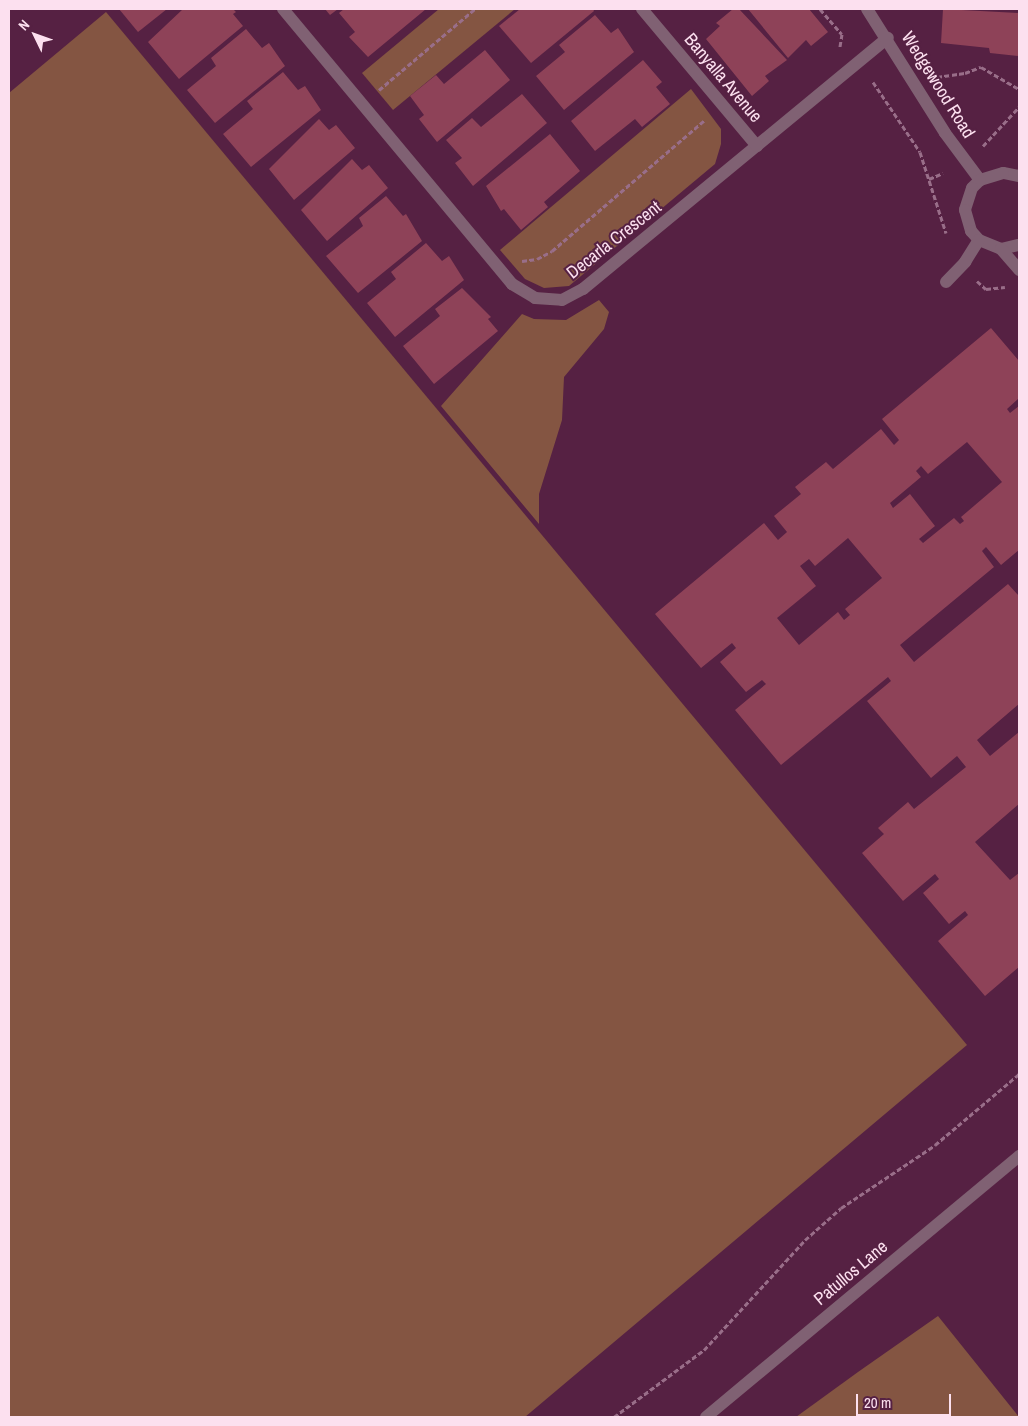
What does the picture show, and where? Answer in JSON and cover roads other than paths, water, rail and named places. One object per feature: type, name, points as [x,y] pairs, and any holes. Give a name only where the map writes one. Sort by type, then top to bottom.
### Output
[{"type":"street","name":"Decarla Crescent","points":[[283,9],[512,284],[535,298],[562,300],[583,289],[888,38]]},
{"type":"street","name":"Banyalla Avenue","points":[[642,9],[757,146]]},
{"type":"street","name":"Wedgewood Road","points":[[867,9],[888,38],[945,133],[980,180]]},
{"type":"street","points":[[1019,176],[1003,172],[980,180],[972,188],[965,210],[971,231],[979,240],[1001,249],[1019,270]]},
{"type":"street","points":[[946,282],[965,262],[979,240]]},
{"type":"street","points":[[1001,249],[1019,245]]},
{"type":"street","name":"Patullos Lane","points":[[706,1417],[1019,1156]]}]
